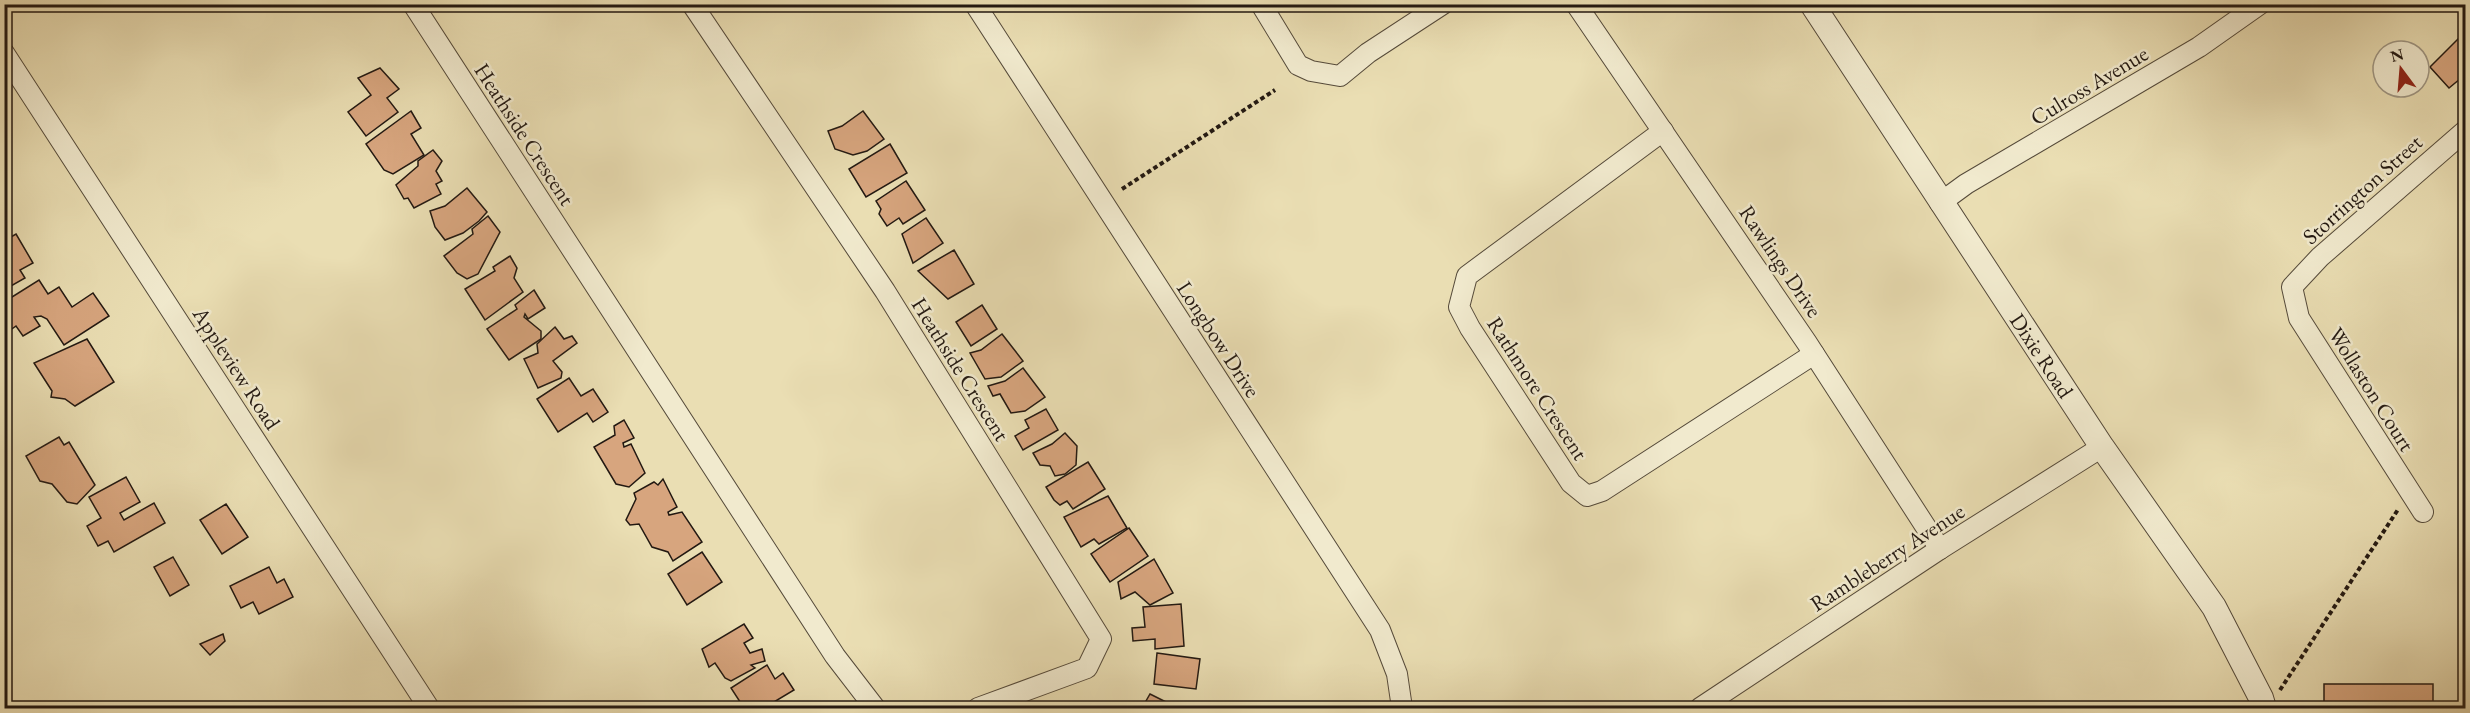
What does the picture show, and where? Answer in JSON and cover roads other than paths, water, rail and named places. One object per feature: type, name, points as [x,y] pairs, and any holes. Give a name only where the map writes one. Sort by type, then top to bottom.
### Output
[{"type":"street","name":"Heathside Crescent","points":[[413,4],[835,656],[875,708]]},
{"type":"street","name":"Heathside Crescent","points":[[692,4],[885,291],[1101,639],[1086,668],[978,708]]},
{"type":"street","name":"Longbow Drive","points":[[975,4],[1380,630],[1398,674],[1402,708]]},
{"type":"street","points":[[1260,4],[1298,65],[1311,71],[1340,76],[1368,53],[1443,4]]},
{"type":"street","name":"Rawlings Drive","points":[[1576,4],[1814,354],[1940,549]]},
{"type":"street","name":"Dixie Road","points":[[1812,4],[1940,203],[2102,447],[2214,608],[2262,698],[2269,704]]},
{"type":"street","name":"Culross Avenue","points":[[1940,203],[2199,47],[2260,4]]},
{"type":"street","name":"Appleview Road","points":[[4,53],[429,708]]},
{"type":"street","name":"Storrington Street","points":[[2292,287],[2320,257],[2466,130]]},
{"type":"street","name":"Rathmore Crescent","points":[[1663,131],[1467,276],[1464,286],[1459,307],[1470,328],[1571,483],[1587,496],[1602,491],[1814,354]]},
{"type":"street","name":"Wollaston Court","points":[[2292,287],[2299,318],[2423,512]]},
{"type":"street","name":"Rambleberry Avenue","points":[[1712,705],[1940,549],[2102,447]]}]
